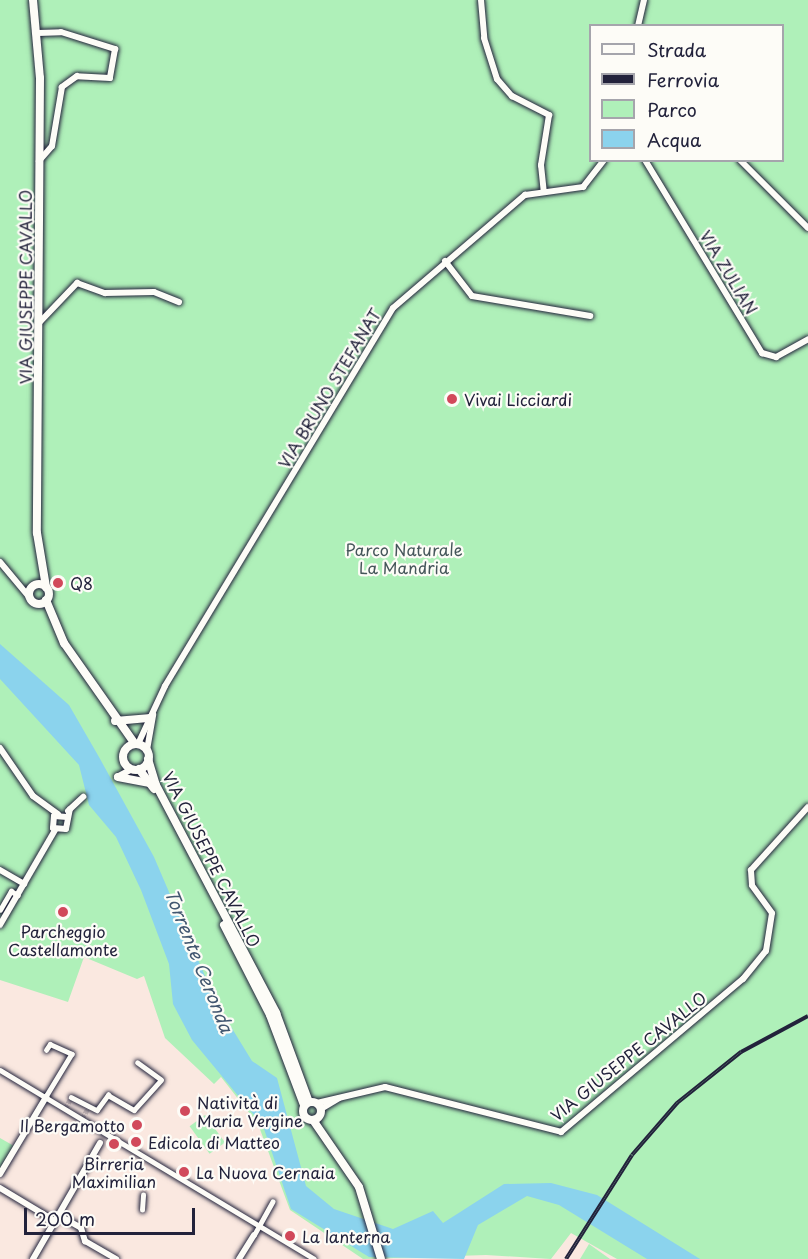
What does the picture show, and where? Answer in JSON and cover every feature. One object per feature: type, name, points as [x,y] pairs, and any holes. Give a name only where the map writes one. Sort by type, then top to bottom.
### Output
[{"type":"street","name":"VIA GIUSEPPE CAVALLO","points":[[33,0],[38,33],[41,574],[35,586]]},
{"type":"street","points":[[481,0],[484,38],[497,79],[512,96],[538,104],[549,115],[541,165],[544,192]]},
{"type":"street","points":[[638,24],[644,0]]},
{"type":"street","points":[[38,33],[61,32],[115,49],[110,78],[77,76],[62,87],[52,146],[39,161]]},
{"type":"street","name":"VIA BRUNO STEFANAT","points":[[136,744],[148,718],[393,308],[445,261],[525,195],[583,187],[603,162]]},
{"type":"street","name":"VIA ZULIAN","points":[[646,162],[762,353],[776,357],[808,339]]},
{"type":"street","points":[[742,162],[808,228]]},
{"type":"street","points":[[445,261],[472,296],[590,316]]},
{"type":"street","points":[[38,324],[77,283],[105,293],[154,292],[179,302]]},
{"type":"street","points":[[0,562],[35,586],[106,710],[133,768]]},
{"type":"street","points":[[35,586],[30,598],[43,601]]},
{"type":"street","name":"VIA BRUNO STEFANAT","points":[[147,750],[155,707]]},
{"type":"street","points":[[106,710],[136,744],[147,750]]},
{"type":"street","points":[[115,721],[148,718]]},
{"type":"street","points":[[125,749],[136,744]]},
{"type":"street","points":[[0,748],[43,805],[55,830]]},
{"type":"street","name":"VIA GIUSEPPE CAVALLO","points":[[147,750],[156,784],[276,1013],[313,1105]]},
{"type":"street","points":[[117,778],[148,759]]},
{"type":"street","name":"VIA GIUSEPPE CAVALLO","points":[[133,768],[153,786],[270,1015],[313,1105]]},
{"type":"street","points":[[117,778],[153,786]]},
{"type":"street","points":[[51,820],[63,815],[83,797]]},
{"type":"street","points":[[43,805],[63,815]]},
{"type":"street","name":"VIA GIUSEPPE CAVALLO","points":[[313,1105],[347,1094],[385,1087],[561,1132],[743,979],[766,951],[772,913],[752,885],[751,870],[808,807]]},
{"type":"street","points":[[55,830],[66,829],[63,815]]},
{"type":"street","points":[[0,925],[55,830]]},
{"type":"street","points":[[0,870],[24,884]]},
{"type":"street","points":[[0,910],[11,891],[18,895]]},
{"type":"street","points":[[0,1174],[72,1054],[50,1044],[45,1050]]},
{"type":"street","points":[[71,1097],[98,1110],[108,1095],[134,1110],[161,1080],[138,1063]]},
{"type":"street","points":[[0,1070],[314,1259]]},
{"type":"street","points":[[313,1105],[305,1117],[316,1119]]},
{"type":"street","points":[[313,1105],[316,1119],[370,1215],[381,1259]]},
{"type":"street","points":[[33,1259],[100,1143]]},
{"type":"street","points":[[0,1188],[56,1218],[81,1228],[85,1241],[116,1259]]},
{"type":"street","points":[[142,1210],[143,1195]]},
{"type":"street","points":[[239,1259],[272,1202]]},
{"type":"green space","name":"Parco Naturale La Mandria","points":[[0,0],[808,0],[808,1259],[617,1259],[571,1233],[551,1259],[486,1255],[363,1259],[290,1210],[258,1124],[221,1077],[214,1084],[165,1038],[144,976],[137,979],[84,957],[68,1002],[0,980]]},
{"type":"green space","points":[[205,1115],[225,1143],[210,1154],[190,1126]]},
{"type":"green space","points":[[0,1138],[14,1146],[0,1170]]},
{"type":"green space","points":[[589,1244],[610,1259],[580,1259]]},
{"type":"water","points":[[0,644],[69,705],[99,757],[154,857],[217,1004],[252,1061],[277,1078],[306,1186],[334,1209],[393,1229],[433,1211],[443,1223],[504,1184],[551,1183],[597,1195],[700,1259],[647,1259],[559,1205],[527,1196],[478,1225],[464,1259],[369,1257],[291,1209],[263,1126],[192,1040],[173,1004],[169,964],[141,890],[116,837],[89,805],[79,765],[0,679]]},
{"type":"tunnel","points":[[65,1109],[71,1097]]},
{"type":"tunnel","points":[[82,1119],[89,1106]]},
{"type":"railway","points":[[566,1259],[632,1155],[677,1103],[741,1052],[808,1016]]},
{"type":"place","name":"Vivai Licciardi","points":[[452,399]]},
{"type":"place","name":"Q8","points":[[58,583]]},
{"type":"place","name":"Parcheggio Castellamonte","points":[[63,912]]},
{"type":"place","name":"Natività di Maria Vergine","points":[[185,1111]]},
{"type":"place","name":"Il Bergamotto","points":[[137,1125]]},
{"type":"place","name":"Edicola di Matteo","points":[[136,1142]]},
{"type":"place","name":"Birreria Maximilian","points":[[114,1144]]},
{"type":"place","name":"La Nuova Cernaia","points":[[184,1172]]},
{"type":"place","name":"La lanterna","points":[[290,1236]]},
{"type":"water label","name":"Torrente Ceronda","points":[[199,961]]}]
